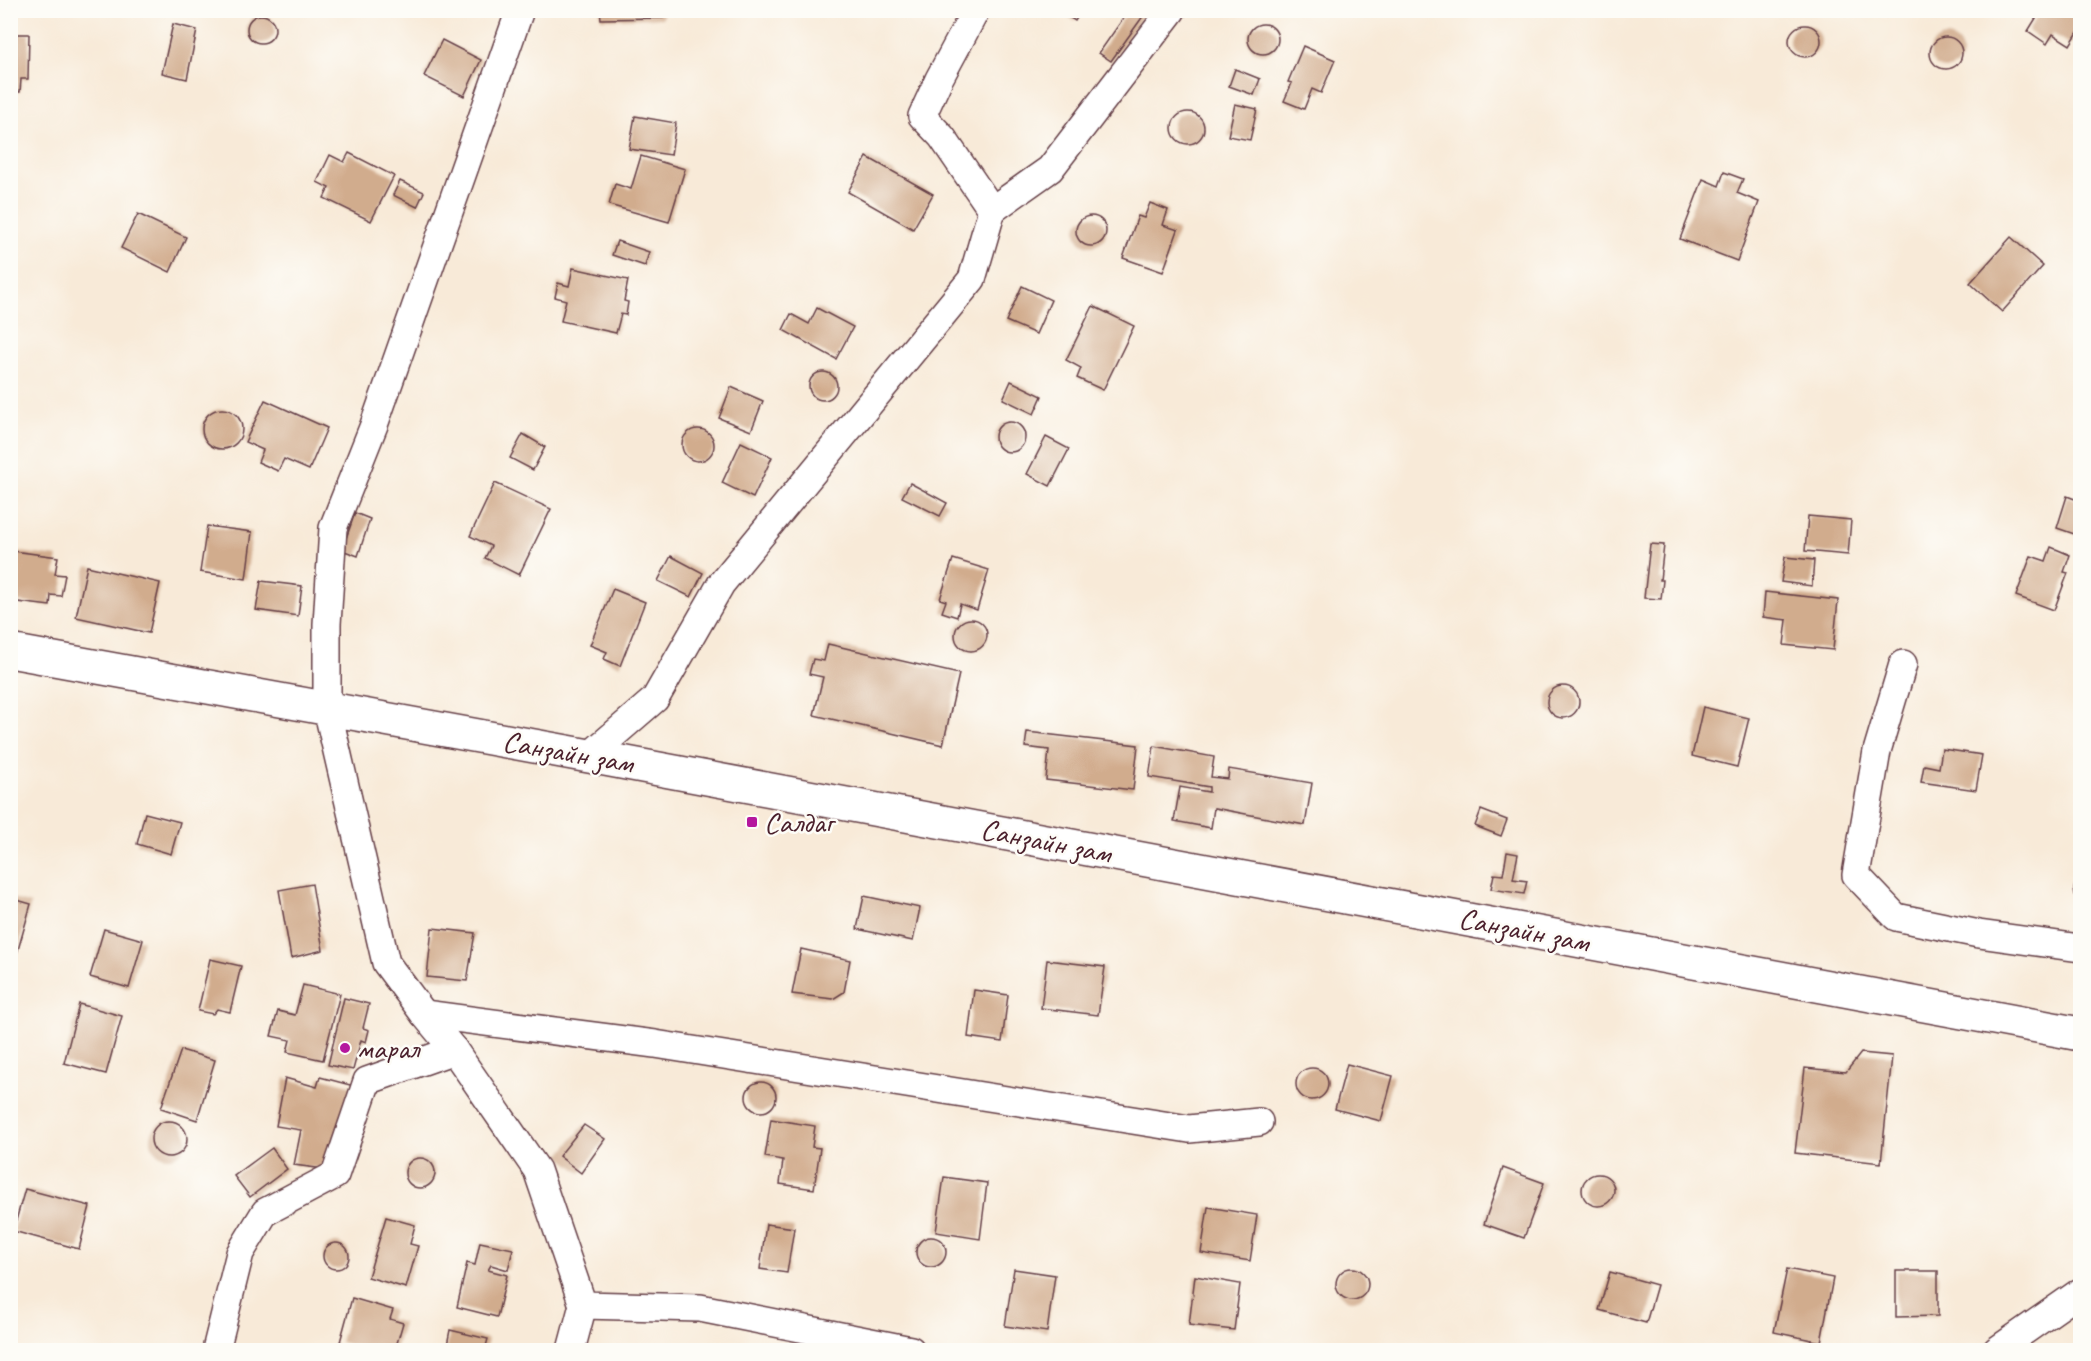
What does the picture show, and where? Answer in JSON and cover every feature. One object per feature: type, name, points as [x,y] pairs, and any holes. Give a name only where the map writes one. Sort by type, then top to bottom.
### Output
[{"type":"main road","name":"Санзайн зам","points":[[10,651],[590,756],[2080,1034]]},
{"type":"street","points":[[520,10],[374,425],[333,528],[327,624],[327,708],[386,963],[454,1050],[537,1170],[583,1305],[571,1350]]},
{"type":"street","points":[[976,10],[922,116],[942,137],[992,210]]},
{"type":"street","points":[[590,756],[655,699],[721,584],[972,279],[992,210],[1050,168],[1172,10]]},
{"type":"street","points":[[1903,664],[1877,751],[1856,875],[1896,917],[1979,934],[2080,948]]},
{"type":"street","points":[[424,1014],[655,1044],[1189,1129],[1259,1122]]},
{"type":"street","points":[[216,1350],[240,1253],[265,1212],[335,1175],[368,1081],[454,1050]]},
{"type":"street","points":[[1997,1350],[2080,1292]]},
{"type":"street","points":[[583,1305],[700,1308],[911,1350]]},
{"type":"building","points":[[600,10],[663,10],[663,18],[601,19]]},
{"type":"building","points":[[1058,10],[1082,10],[1075,21]]},
{"type":"building","points":[[1129,10],[1146,12],[1111,61],[1099,53]]},
{"type":"building","points":[[2041,10],[2076,10],[2080,14],[2080,29],[2070,45],[2053,34],[2047,44],[2028,31]]},
{"type":"building","points":[[261,15],[271,19],[275,29],[271,39],[261,43],[251,39],[247,29],[251,19]]},
{"type":"building","points":[[173,24],[197,30],[187,79],[162,73]]},
{"type":"building","points":[[1263,24],[1274,28],[1278,39],[1274,50],[1263,54],[1252,50],[1248,39],[1252,28]]},
{"type":"building","points":[[1805,25],[1816,30],[1821,41],[1816,52],[1805,57],[1794,52],[1789,41],[1794,30]]},
{"type":"building","points":[[10,34],[29,34],[28,79],[21,79],[20,92],[10,92]]},
{"type":"building","points":[[1946,37],[1957,42],[1962,53],[1957,64],[1946,69],[1935,64],[1930,53],[1935,42]]},
{"type":"building","points":[[442,40],[481,60],[464,96],[424,76]]},
{"type":"building","points":[[1303,46],[1335,60],[1321,93],[1312,89],[1304,109],[1284,101],[1292,83],[1288,82]]},
{"type":"building","points":[[1235,69],[1260,79],[1254,95],[1229,86]]},
{"type":"building","points":[[1235,104],[1257,109],[1250,140],[1228,136]]},
{"type":"building","points":[[1188,112],[1199,117],[1204,128],[1199,139],[1188,144],[1177,139],[1172,128],[1177,117]]},
{"type":"building","points":[[635,116],[676,123],[671,155],[629,149]]},
{"type":"building","points":[[349,153],[394,176],[371,221],[324,198],[329,188],[317,182],[330,155],[344,162]]},
{"type":"building","points":[[641,156],[685,169],[669,222],[609,205],[615,184],[631,189]]},
{"type":"building","points":[[867,157],[933,194],[913,229],[848,192]]},
{"type":"building","points":[[1724,172],[1743,179],[1737,193],[1759,202],[1737,261],[1680,239],[1703,179],[1719,186]]},
{"type":"building","points":[[400,181],[424,192],[417,207],[393,195]]},
{"type":"building","points":[[1150,203],[1168,210],[1163,225],[1178,230],[1163,272],[1123,258],[1138,216],[1144,218]]},
{"type":"building","points":[[138,214],[186,237],[170,272],[121,248]]},
{"type":"building","points":[[1091,216],[1102,220],[1106,231],[1102,242],[1091,246],[1080,242],[1076,231],[1080,220]]},
{"type":"building","points":[[2011,237],[2043,266],[2002,312],[1970,283]]},
{"type":"building","points":[[617,241],[649,252],[645,266],[612,255]]},
{"type":"building","points":[[573,268],[628,280],[624,301],[628,302],[626,315],[621,314],[616,333],[561,321],[566,300],[555,297],[558,283],[569,286]]},
{"type":"building","points":[[1022,286],[1051,300],[1036,334],[1006,321]]},
{"type":"building","points":[[1093,306],[1134,326],[1103,390],[1077,378],[1081,368],[1066,360]]},
{"type":"building","points":[[817,308],[853,327],[836,359],[783,330],[791,314],[809,324]]},
{"type":"building","points":[[823,372],[833,376],[837,386],[833,396],[823,400],[813,396],[809,386],[813,376]]},
{"type":"building","points":[[1011,381],[1042,396],[1034,414],[1003,399]]},
{"type":"building","points":[[731,387],[763,401],[751,431],[719,418]]},
{"type":"building","points":[[265,400],[327,428],[309,470],[284,459],[278,471],[258,462],[263,450],[245,442]]},
{"type":"building","points":[[222,409],[236,415],[242,429],[236,443],[222,449],[208,443],[202,429],[208,415]]},
{"type":"building","points":[[1010,422],[1021,426],[1025,437],[1021,448],[1010,452],[999,448],[995,437],[999,426]]},
{"type":"building","points":[[698,429],[709,434],[714,445],[709,456],[698,461],[687,456],[682,445],[687,434]]},
{"type":"building","points":[[523,434],[545,447],[533,470],[510,458]]},
{"type":"building","points":[[1046,437],[1069,449],[1050,486],[1027,474]]},
{"type":"building","points":[[741,442],[772,457],[753,498],[722,483]]},
{"type":"building","points":[[495,483],[551,509],[519,575],[485,558],[491,546],[470,536]]},
{"type":"building","points":[[910,483],[947,503],[940,516],[902,497]]},
{"type":"building","points":[[2067,496],[2080,501],[2080,536],[2057,528]]},
{"type":"building","points":[[355,513],[370,519],[358,556],[342,550]]},
{"type":"building","points":[[1808,516],[1851,520],[1848,555],[1805,551]]},
{"type":"building","points":[[207,526],[252,532],[246,579],[200,572]]},
{"type":"building","points":[[1650,544],[1664,545],[1660,580],[1663,580],[1661,599],[1644,598]]},
{"type":"building","points":[[2051,547],[2070,555],[2064,572],[2068,573],[2054,610],[2016,596],[2031,556],[2046,561]]},
{"type":"building","points":[[13,551],[58,557],[55,574],[65,575],[61,596],[51,595],[50,606],[10,601],[10,570]]},
{"type":"building","points":[[671,556],[703,573],[691,597],[658,581]]},
{"type":"building","points":[[1785,557],[1814,560],[1812,586],[1781,582]]},
{"type":"building","points":[[953,559],[989,570],[977,610],[960,604],[957,617],[942,612],[946,601],[940,599]]},
{"type":"building","points":[[87,566],[160,583],[149,633],[76,617]]},
{"type":"building","points":[[261,581],[302,586],[298,616],[256,610]]},
{"type":"building","points":[[613,589],[645,602],[620,666],[604,659],[607,652],[590,645]]},
{"type":"building","points":[[1765,592],[1838,600],[1833,650],[1784,645],[1787,620],[1763,617]]},
{"type":"building","points":[[971,619],[982,624],[987,635],[982,646],[971,651],[960,646],[955,635],[960,624]]},
{"type":"building","points":[[828,644],[959,674],[943,745],[814,715],[823,677],[809,674],[813,659],[824,661]]},
{"type":"building","points":[[1563,686],[1574,691],[1579,702],[1574,713],[1563,718],[1552,713],[1547,702],[1552,691]]},
{"type":"building","points":[[1703,707],[1749,718],[1737,767],[1692,756]]},
{"type":"building","points":[[1027,732],[1138,745],[1133,790],[1046,780],[1049,750],[1025,747]]},
{"type":"building","points":[[1154,746],[1214,757],[1211,777],[1228,779],[1229,769],[1312,783],[1305,825],[1214,808],[1211,828],[1174,821],[1180,787],[1209,792],[1209,787],[1149,777]]},
{"type":"building","points":[[1942,749],[1982,755],[1976,790],[1921,782],[1924,765],[1939,768]]},
{"type":"building","points":[[1481,810],[1507,820],[1501,836],[1475,826]]},
{"type":"building","points":[[145,813],[180,822],[171,854],[137,844]]},
{"type":"building","points":[[1507,852],[1518,854],[1513,879],[1527,881],[1524,894],[1491,889],[1494,874],[1503,875]]},
{"type":"building","points":[[2080,876],[2080,901],[2074,889]]},
{"type":"building","points":[[312,884],[323,950],[291,958],[279,890]]},
{"type":"building","points":[[864,896],[920,908],[913,941],[857,929]]},
{"type":"building","points":[[10,898],[31,904],[16,957],[10,955]]},
{"type":"building","points":[[432,928],[475,933],[467,981],[427,977]]},
{"type":"building","points":[[104,929],[143,940],[129,988],[90,977]]},
{"type":"building","points":[[801,949],[850,960],[844,992],[833,999],[792,994]]},
{"type":"building","points":[[210,959],[241,966],[230,1012],[217,1009],[213,1014],[198,1011]]},
{"type":"building","points":[[1047,960],[1105,967],[1098,1015],[1041,1008]]},
{"type":"building","points":[[303,985],[340,994],[323,1060],[287,1052],[290,1040],[271,1036],[278,1011],[295,1015]]},
{"type":"building","points":[[974,990],[1008,995],[1002,1042],[968,1037]]},
{"type":"building","points":[[344,998],[369,1004],[363,1028],[369,1030],[366,1042],[361,1040],[353,1070],[328,1065]]},
{"type":"building","points":[[79,1004],[122,1016],[106,1074],[64,1063]]},
{"type":"building","points":[[181,1050],[215,1060],[197,1120],[161,1108]]},
{"type":"building","points":[[1861,1053],[1892,1056],[1881,1163],[1795,1153],[1805,1068],[1846,1072]]},
{"type":"building","points":[[1347,1064],[1393,1076],[1381,1121],[1335,1109]]},
{"type":"building","points":[[1312,1068],[1323,1073],[1328,1084],[1323,1095],[1312,1100],[1301,1095],[1296,1084],[1301,1073]]},
{"type":"building","points":[[320,1077],[354,1086],[332,1170],[294,1165],[301,1130],[276,1126],[285,1078],[317,1087]]},
{"type":"building","points":[[761,1082],[772,1086],[776,1097],[772,1108],[761,1112],[750,1108],[746,1097],[750,1086]]},
{"type":"building","points":[[771,1119],[815,1126],[812,1147],[820,1148],[814,1189],[780,1184],[783,1160],[765,1157]]},
{"type":"building","points":[[169,1121],[182,1126],[187,1139],[182,1152],[169,1157],[156,1152],[151,1139],[156,1126]]},
{"type":"building","points":[[584,1125],[605,1139],[581,1173],[559,1156]]},
{"type":"building","points":[[272,1148],[287,1169],[250,1197],[234,1176]]},
{"type":"building","points":[[420,1158],[431,1162],[435,1173],[431,1184],[420,1188],[409,1184],[405,1173],[409,1162]]},
{"type":"building","points":[[1503,1168],[1544,1183],[1524,1238],[1484,1224]]},
{"type":"building","points":[[1598,1174],[1609,1179],[1614,1190],[1609,1201],[1598,1206],[1587,1201],[1582,1190],[1587,1179]]},
{"type":"building","points":[[944,1177],[987,1183],[980,1239],[936,1232]]},
{"type":"building","points":[[25,1189],[90,1206],[79,1249],[13,1231]]},
{"type":"building","points":[[1208,1207],[1257,1215],[1250,1261],[1201,1253]]},
{"type":"building","points":[[386,1217],[415,1225],[410,1244],[418,1246],[406,1288],[368,1277]]},
{"type":"building","points":[[766,1224],[794,1228],[787,1273],[760,1269]]},
{"type":"building","points":[[931,1237],[942,1241],[946,1252],[942,1263],[931,1267],[920,1263],[916,1252],[920,1241]]},
{"type":"building","points":[[480,1242],[513,1249],[508,1270],[491,1265],[488,1270],[507,1275],[497,1317],[457,1307],[467,1263],[475,1265]]},
{"type":"building","points":[[336,1243],[346,1246],[349,1256],[346,1266],[336,1269],[326,1266],[323,1256],[326,1246]]},
{"type":"building","points":[[1352,1268],[1363,1273],[1368,1284],[1363,1295],[1352,1300],[1341,1295],[1336,1284],[1341,1273]]},
{"type":"building","points":[[1014,1269],[1055,1275],[1047,1332],[1005,1326]]},
{"type":"building","points":[[1787,1269],[1833,1278],[1821,1342],[1774,1332]]},
{"type":"building","points":[[1896,1271],[1938,1271],[1938,1316],[1896,1317]]},
{"type":"building","points":[[1610,1272],[1657,1285],[1646,1323],[1599,1310]]},
{"type":"building","points":[[1195,1276],[1240,1284],[1234,1330],[1189,1325]]},
{"type":"building","points":[[352,1298],[393,1310],[390,1319],[403,1323],[395,1350],[370,1350],[340,1342]]},
{"type":"building","points":[[450,1330],[488,1339],[485,1350],[446,1350]]},
{"type":"place","name":"Салдаг","points":[[752,822]]},
{"type":"place","name":"марал","points":[[345,1048]]}]
